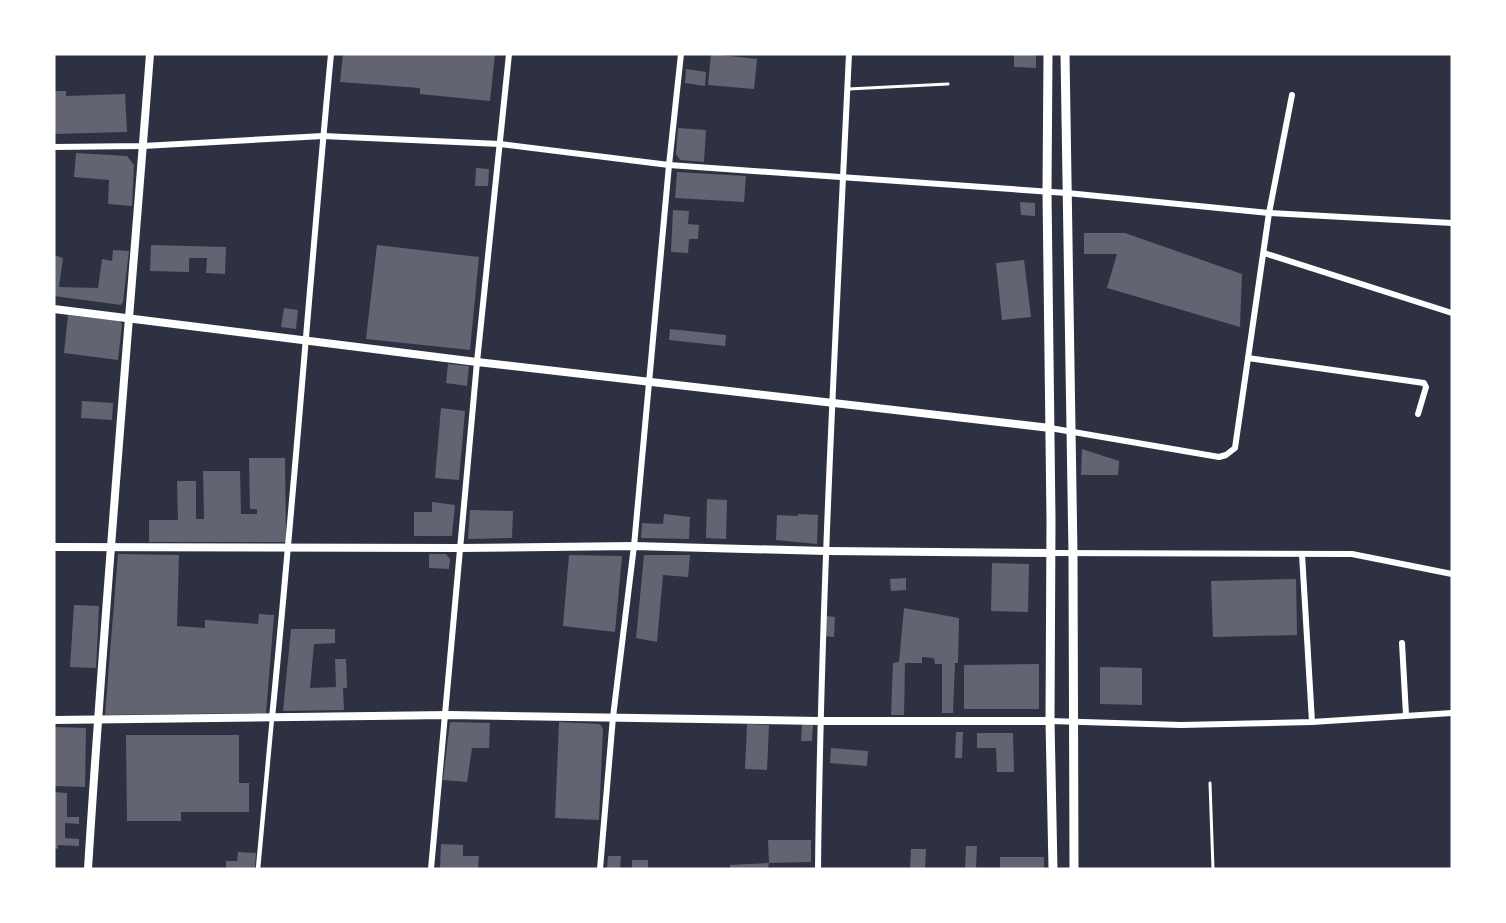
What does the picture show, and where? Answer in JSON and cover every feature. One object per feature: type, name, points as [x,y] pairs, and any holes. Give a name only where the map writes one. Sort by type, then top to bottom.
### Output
[{"type":"main road","points":[[1048,54],[1050,721],[1053,869]]},
{"type":"main road","points":[[1065,54],[1074,869]]},
{"type":"street","points":[[88,869],[97,720],[150,54]]},
{"type":"street","points":[[258,869],[289,548],[331,54]]},
{"type":"street","points":[[431,869],[477,363],[509,54]]},
{"type":"street","points":[[600,869],[613,717],[634,546],[681,54]]},
{"type":"street","points":[[818,869],[819,721],[849,54]]},
{"type":"street","points":[[54,309],[477,363],[1070,430],[1219,457],[1231,452],[1237,442],[1269,213],[1292,95]]},
{"type":"street","points":[[54,147],[143,146],[323,136],[500,144],[669,165],[1047,191],[1269,213],[1452,224]]},
{"type":"street","points":[[1264,253],[1452,313]]},
{"type":"street","points":[[1248,358],[1424,383],[1426,387],[1418,414]]},
{"type":"street","points":[[54,548],[634,546],[1050,554],[1352,554],[1452,574]]},
{"type":"street","points":[[1302,554],[1312,722]]},
{"type":"street","points":[[1402,643],[1406,715]]},
{"type":"street","points":[[54,720],[445,716],[819,721],[1050,721],[1181,725],[1312,722],[1452,713]]},
{"type":"lane","points":[[848,89],[948,84]]},
{"type":"lane","points":[[1209,783],[1213,869]]},
{"type":"building","points":[[343,54],[495,54],[490,101],[420,94],[420,88],[340,82]]},
{"type":"building","points":[[711,54],[757,59],[754,89],[708,85]]},
{"type":"building","points":[[1014,54],[1036,54],[1036,68],[1014,67]]},
{"type":"building","points":[[686,69],[706,72],[705,86],[685,83]]},
{"type":"building","points":[[54,91],[66,91],[66,96],[125,94],[127,132],[54,134]]},
{"type":"building","points":[[678,128],[706,130],[704,162],[680,160],[676,154]]},
{"type":"building","points":[[76,153],[127,156],[134,165],[132,206],[108,204],[109,180],[74,177]]},
{"type":"building","points":[[476,168],[489,169],[488,186],[475,186]]},
{"type":"building","points":[[677,172],[746,176],[744,202],[675,198]]},
{"type":"building","points":[[1020,202],[1035,203],[1035,216],[1021,215]]},
{"type":"building","points":[[673,210],[689,211],[688,224],[699,225],[698,239],[689,239],[688,253],[671,252]]},
{"type":"building","points":[[1084,233],[1125,233],[1242,274],[1240,327],[1107,288],[1117,254],[1084,254]]},
{"type":"building","points":[[151,245],[226,247],[225,274],[206,273],[207,258],[189,258],[189,272],[150,271]]},
{"type":"building","points":[[377,245],[479,257],[470,350],[366,339]]},
{"type":"building","points":[[113,250],[129,251],[121,305],[54,296],[54,255],[63,258],[59,287],[98,288],[102,259],[112,261]]},
{"type":"building","points":[[1024,260],[1031,317],[1002,320],[996,263]]},
{"type":"building","points":[[284,308],[298,310],[296,329],[281,327]]},
{"type":"building","points":[[68,315],[119,321],[122,324],[118,360],[64,353]]},
{"type":"building","points":[[670,329],[726,335],[725,346],[669,340]]},
{"type":"building","points":[[448,364],[469,366],[467,386],[446,383]]},
{"type":"building","points":[[82,401],[113,403],[112,420],[81,418]]},
{"type":"building","points":[[441,408],[465,411],[459,480],[435,478]]},
{"type":"building","points":[[1082,449],[1119,461],[1118,475],[1081,475]]},
{"type":"building","points":[[249,458],[285,458],[286,542],[149,542],[149,520],[178,520],[177,481],[196,481],[196,519],[204,519],[203,471],[240,471],[241,514],[257,514],[257,509],[250,509]]},
{"type":"building","points":[[707,499],[727,500],[726,539],[706,538]]},
{"type":"building","points":[[432,502],[455,505],[452,536],[414,536],[414,512],[432,512]]},
{"type":"building","points":[[470,510],[513,511],[512,538],[468,539]]},
{"type":"building","points":[[664,514],[690,517],[689,539],[641,538],[642,523],[663,524]]},
{"type":"building","points":[[798,514],[818,515],[817,544],[776,540],[777,515],[798,516]]},
{"type":"building","points":[[118,554],[179,555],[177,626],[205,628],[205,620],[258,624],[259,614],[274,615],[266,713],[105,715]]},
{"type":"building","points":[[429,554],[446,554],[450,559],[449,569],[429,568]]},
{"type":"building","points":[[569,555],[622,556],[615,632],[563,626]]},
{"type":"building","points":[[644,555],[690,555],[688,577],[663,575],[657,642],[636,638]]},
{"type":"building","points":[[992,563],[1029,564],[1028,612],[991,611]]},
{"type":"building","points":[[906,578],[906,590],[891,591],[890,579]]},
{"type":"building","points":[[1296,579],[1297,635],[1213,637],[1211,581]]},
{"type":"building","points":[[74,605],[99,606],[96,668],[70,667]]},
{"type":"building","points":[[904,608],[959,618],[958,663],[955,663],[953,713],[942,713],[942,664],[935,664],[934,658],[922,657],[922,663],[905,663],[904,715],[891,715],[893,663],[899,662]]},
{"type":"building","points":[[826,616],[835,617],[834,637],[825,636]]},
{"type":"building","points":[[291,629],[335,629],[335,643],[314,644],[310,688],[336,687],[335,659],[346,659],[347,688],[343,688],[344,710],[283,711]]},
{"type":"building","points":[[1039,664],[1039,709],[964,709],[964,665]]},
{"type":"building","points":[[1100,667],[1142,668],[1142,705],[1100,704]]},
{"type":"building","points":[[450,722],[490,723],[489,748],[472,748],[467,782],[443,780]]},
{"type":"building","points":[[559,722],[600,724],[603,729],[599,820],[555,818]]},
{"type":"building","points":[[747,724],[769,725],[767,770],[745,769]]},
{"type":"building","points":[[802,724],[813,725],[812,741],[801,741]]},
{"type":"building","points":[[54,727],[86,728],[85,787],[54,786]]},
{"type":"building","points":[[956,732],[963,732],[962,758],[955,758]]},
{"type":"building","points":[[977,733],[1013,733],[1014,772],[997,772],[996,748],[977,748]]},
{"type":"building","points":[[126,735],[239,735],[239,783],[249,783],[249,812],[181,812],[181,821],[127,821]]},
{"type":"building","points":[[831,748],[868,751],[867,766],[830,763]]},
{"type":"building","points":[[54,792],[67,793],[67,817],[79,817],[79,824],[65,823],[65,838],[79,839],[79,846],[58,845],[58,849],[54,848]]},
{"type":"building","points":[[768,840],[811,840],[811,862],[769,863]]},
{"type":"building","points":[[441,844],[463,845],[463,856],[479,856],[478,869],[440,869]]},
{"type":"building","points":[[966,846],[977,846],[976,869],[965,869]]},
{"type":"building","points":[[911,849],[926,849],[925,869],[910,869]]},
{"type":"building","points":[[238,852],[256,853],[255,869],[226,869],[226,861],[237,861]]},
{"type":"building","points":[[608,856],[621,856],[620,869],[607,869]]},
{"type":"building","points":[[1000,857],[1044,857],[1044,869],[1000,869]]},
{"type":"building","points":[[632,860],[648,860],[648,869],[632,869]]},
{"type":"building","points":[[769,863],[768,869],[730,869],[730,865]]}]
